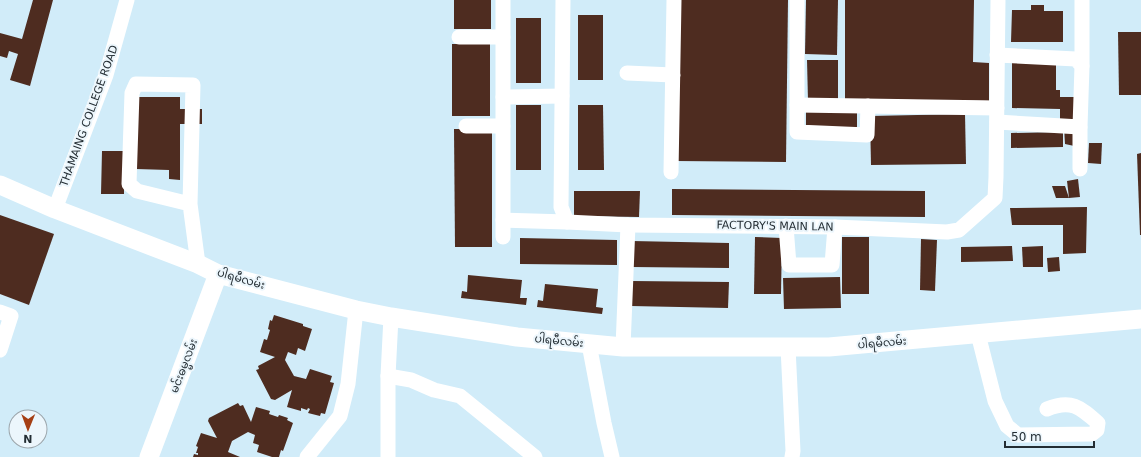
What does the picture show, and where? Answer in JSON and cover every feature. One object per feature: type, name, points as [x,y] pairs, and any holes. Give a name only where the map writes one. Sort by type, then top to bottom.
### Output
[{"type":"main road","name":"ပါရမီလမ်း","points":[[0,185],[55,209],[198,264],[218,274],[356,310],[390,317],[517,337],[624,347],[829,347],[1141,319]]},
{"type":"main road","name":"မင်းဓမ္မလမ်း","points":[[150,457],[218,274]]},
{"type":"street","name":"THAMAING COLLEGE ROAD","points":[[55,209],[106,75],[127,0]]},
{"type":"street","points":[[503,0],[503,237]]},
{"type":"street","points":[[563,0],[561,206],[567,222]]},
{"type":"street","points":[[671,172],[674,0]]},
{"type":"street","points":[[797,0],[797,132],[867,135],[868,106]]},
{"type":"street","name":"FACTORY'S MAIN LAN","points":[[503,220],[628,224],[835,227],[947,232],[959,230],[994,198],[996,177],[998,0]]},
{"type":"street","points":[[1080,169],[1082,0]]},
{"type":"street","points":[[459,37],[503,37]]},
{"type":"street","points":[[997,55],[1076,59],[1082,66]]},
{"type":"street","points":[[628,73],[673,75]]},
{"type":"street","points":[[190,204],[137,191],[129,184],[132,93],[136,84],[193,85],[190,204],[198,264]]},
{"type":"street","points":[[503,97],[562,96]]},
{"type":"street","points":[[797,105],[868,106],[997,115],[1080,127]]},
{"type":"street","points":[[466,126],[503,126]]},
{"type":"street","points":[[624,347],[628,224]]},
{"type":"street","points":[[786,226],[789,264],[832,265],[835,227]]},
{"type":"street","points":[[307,457],[340,416],[348,384],[356,310]]},
{"type":"street","points":[[0,312],[11,316],[0,350]]},
{"type":"street","points":[[388,457],[390,317]]},
{"type":"street","points":[[978,334],[995,401],[1007,426],[1018,435],[1092,434],[1097,430],[1098,423],[1075,405],[1058,404],[1046,409]]},
{"type":"street","points":[[589,344],[612,457]]},
{"type":"street","points":[[788,347],[793,451],[792,457]]},
{"type":"street","points":[[388,376],[411,380],[434,390],[460,396],[535,457]]},
{"type":"building","points":[[33,0],[53,0],[30,86],[10,80],[18,54],[9,51],[7,58],[0,56],[0,33],[22,39]]},
{"type":"building","points":[[454,0],[491,0],[491,29],[454,29]]},
{"type":"building","points":[[677,0],[788,0],[786,162],[675,161]]},
{"type":"building","points":[[806,0],[838,0],[837,55],[805,54]]},
{"type":"building","points":[[845,0],[974,0],[973,62],[989,63],[989,101],[845,99]]},
{"type":"building","points":[[1031,5],[1044,5],[1044,11],[1063,11],[1063,42],[1011,42],[1012,10],[1031,10]]},
{"type":"building","points":[[578,15],[603,15],[603,80],[578,80]]},
{"type":"building","points":[[516,18],[541,18],[541,83],[516,83]]},
{"type":"building","points":[[1118,32],[1141,32],[1141,95],[1119,95]]},
{"type":"building","points":[[452,44],[490,44],[490,116],[452,116]]},
{"type":"building","points":[[807,60],[838,60],[838,101],[808,101]]},
{"type":"building","points":[[1012,62],[1056,62],[1056,90],[1060,90],[1060,97],[1074,97],[1074,119],[1060,119],[1060,109],[1012,108]]},
{"type":"building","points":[[136,97],[180,97],[180,109],[202,109],[202,124],[180,124],[180,180],[169,179],[169,170],[136,169],[124,164],[124,194],[101,194],[102,151],[124,151]]},
{"type":"building","points":[[516,105],[541,105],[541,170],[516,170]]},
{"type":"building","points":[[578,105],[603,105],[604,170],[578,170]]},
{"type":"building","points":[[806,112],[857,112],[857,127],[806,128]]},
{"type":"building","points":[[965,114],[966,164],[871,165],[870,116]]},
{"type":"building","points":[[1064,127],[1075,129],[1079,147],[1065,144]]},
{"type":"building","points":[[454,129],[492,129],[492,247],[455,247]]},
{"type":"building","points":[[1063,132],[1063,147],[1011,148],[1011,133]]},
{"type":"building","points":[[1089,143],[1102,143],[1101,164],[1088,163]]},
{"type":"building","points":[[1141,153],[1141,235],[1140,235],[1137,154]]},
{"type":"building","points":[[1078,179],[1080,197],[1069,198],[1067,181]]},
{"type":"building","points":[[1052,186],[1065,186],[1069,198],[1056,198]]},
{"type":"building","points":[[672,189],[925,191],[925,217],[672,215]]},
{"type":"building","points":[[574,191],[640,191],[639,217],[574,216]]},
{"type":"building","points":[[1087,207],[1086,253],[1063,254],[1063,225],[1012,225],[1010,208]]},
{"type":"building","points":[[0,215],[54,234],[29,305],[0,294]]},
{"type":"building","points":[[755,237],[782,238],[781,294],[754,294]]},
{"type":"building","points":[[842,237],[869,237],[869,294],[842,294]]},
{"type":"building","points":[[520,238],[617,240],[617,265],[520,264]]},
{"type":"building","points":[[921,239],[937,240],[935,291],[920,290]]},
{"type":"building","points":[[632,241],[729,243],[729,268],[632,267]]},
{"type":"building","points":[[1012,246],[1013,261],[961,262],[961,247]]},
{"type":"building","points":[[1043,246],[1043,267],[1023,267],[1022,247]]},
{"type":"building","points":[[1059,257],[1060,271],[1048,272],[1047,258]]},
{"type":"building","points":[[468,275],[522,280],[520,298],[527,298],[526,305],[461,298],[462,291],[467,292]]},
{"type":"building","points":[[840,277],[841,308],[784,309],[783,278]]},
{"type":"building","points":[[632,281],[729,282],[728,308],[631,306]]},
{"type":"building","points":[[545,284],[598,289],[596,307],[603,308],[602,314],[537,307],[538,300],[543,301]]},
{"type":"building","points":[[274,315],[303,324],[303,326],[312,329],[305,351],[298,348],[296,355],[288,352],[285,360],[294,376],[306,379],[310,369],[332,376],[330,382],[334,383],[325,414],[321,413],[320,416],[308,413],[310,409],[308,408],[307,410],[301,408],[301,411],[287,407],[292,390],[275,400],[271,399],[256,370],[259,369],[258,366],[275,357],[260,352],[264,339],[267,340],[270,330],[268,329],[270,320],[272,321]]},
{"type":"building","points":[[238,403],[240,406],[243,405],[251,422],[256,407],[270,411],[269,414],[288,418],[287,420],[293,423],[283,451],[281,450],[279,457],[272,457],[257,452],[259,445],[253,443],[255,435],[248,432],[232,441],[228,452],[240,457],[193,457],[194,454],[198,455],[198,453],[196,453],[198,447],[196,446],[201,433],[217,438],[208,421],[209,418]]}]
